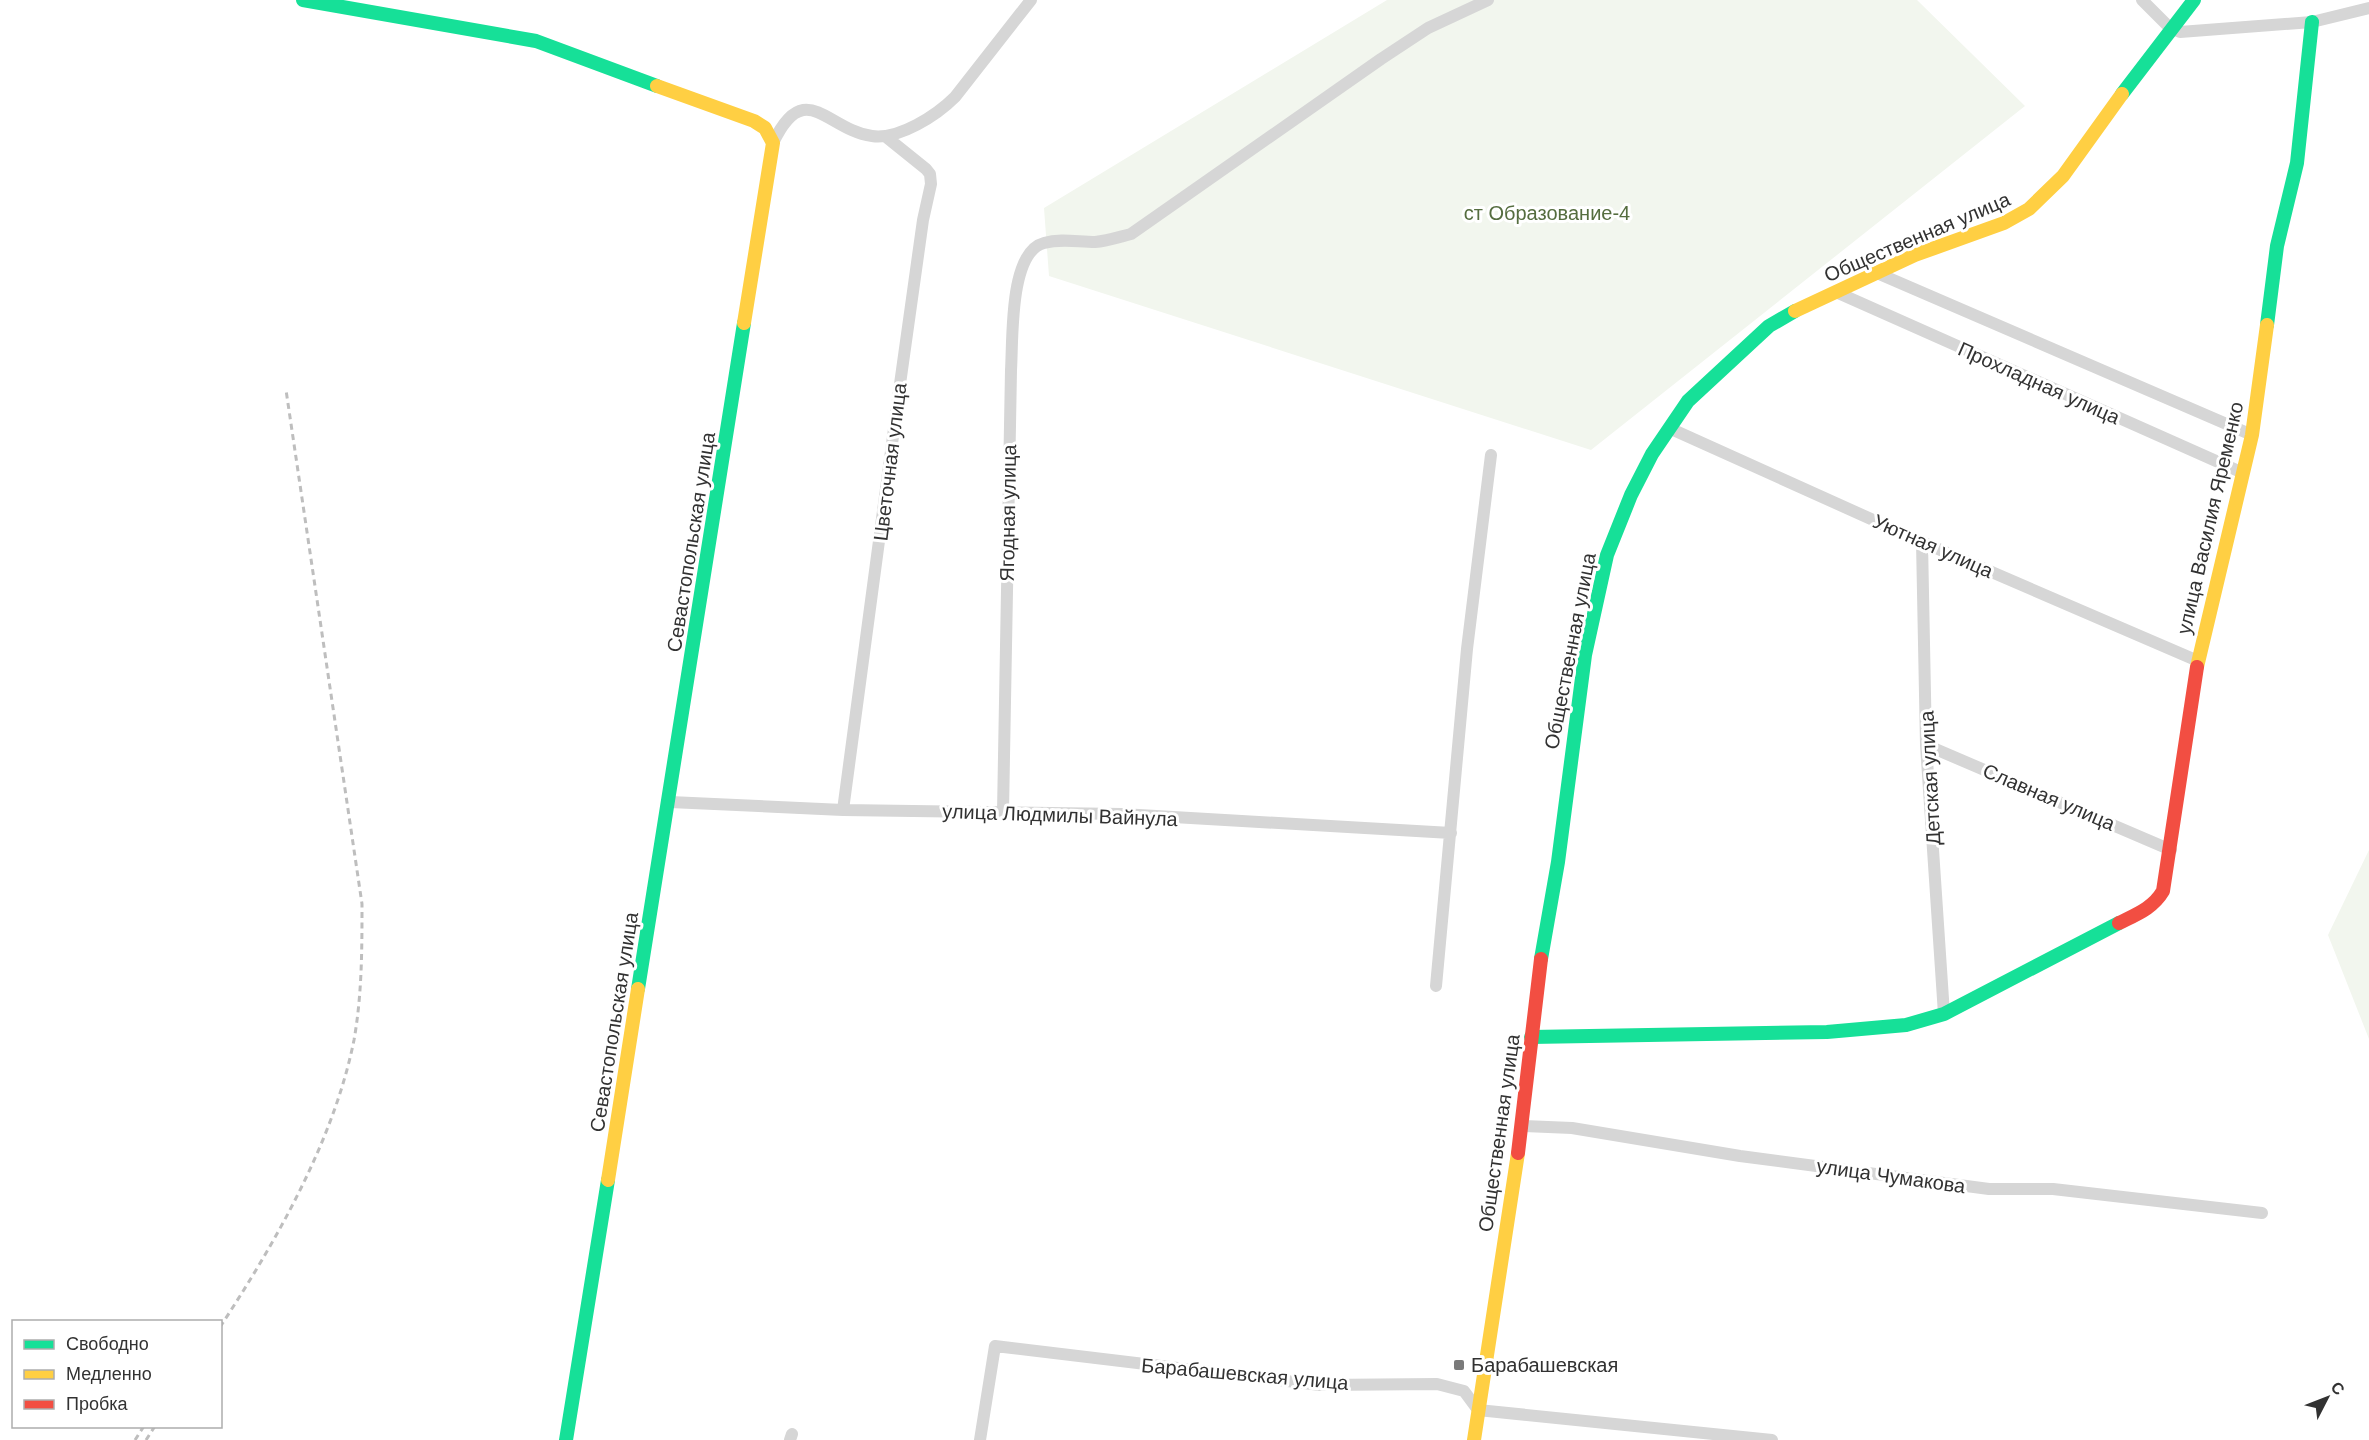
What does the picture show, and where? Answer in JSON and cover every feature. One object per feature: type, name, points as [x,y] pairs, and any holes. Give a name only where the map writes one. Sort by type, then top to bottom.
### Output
[{"type":"street","points":[[303,0],[536,41],[562,48],[610,70],[754,121],[765,128],[773,143]]},
{"type":"street","points":[[773,143],[787,118],[802,110],[822,113],[861,133],[885,136],[915,126],[941,111],[1031,0]]},
{"type":"street","name":"Ягодная улица","points":[[1003,812],[1009,442],[1015,309],[1020,276],[1029,250],[1045,243],[1061,240],[1099,242],[1131,234],[1428,28],[1488,0]]},
{"type":"street","points":[[2142,0],[2170,28],[2180,32],[2312,22],[2369,8]]},
{"type":"street","name":"Общественная улица","points":[[1474,1440],[1522,1126],[1536,988],[1558,862],[1570,751],[1594,609],[1607,555],[1631,495],[1669,428],[1688,401],[1769,326],[1916,255],[2004,223],[2029,209],[2063,176],[2170,28],[2194,0]]},
{"type":"street","name":"улица Василия Яременко","points":[[1944,1014],[2147,909],[2157,902],[2163,891],[2172,850],[2198,661],[2252,435],[2277,246],[2298,163],[2312,22]]},
{"type":"street","name":"Цветочная улица","points":[[843,810],[903,361],[923,220],[931,184],[930,174],[926,169],[885,136]]},
{"type":"street","name":"Севастопольская улица","points":[[566,1440],[670,802],[773,143]]},
{"type":"street","points":[[1877,273],[2252,435]]},
{"type":"street","name":"Прохладная улица","points":[[1836,292],[2243,473]]},
{"type":"street","name":"Уютная улица","points":[[1669,428],[1922,542],[2198,661]]},
{"type":"street","points":[[1436,986],[1467,649],[1491,455]]},
{"type":"street","name":"Детская улица","points":[[1922,542],[1926,745],[1944,1014]]},
{"type":"street","name":"Славная улица","points":[[1926,745],[2172,850]]},
{"type":"street","name":"улица Людмилы Вайнула","points":[[670,802],[843,810],[1122,814],[1451,833]]},
{"type":"street","points":[[1531,1038],[1670,1038],[1838,1031],[1902,1026],[1920,1023],[1944,1014]]},
{"type":"street","name":"улица Чумакова","points":[[1522,1126],[1572,1128],[1740,1156],[1989,1189],[2063,1190],[2262,1213]]},
{"type":"street","name":"Барабашевская улица","points":[[980,1440],[995,1346],[1320,1385],[1437,1384],[1464,1391],[1478,1410]]},
{"type":"street","points":[[1478,1410],[1772,1440]]},
{"type":"green space","name":"ст Образование-4","points":[[1387,0],[1917,0],[2025,106],[1591,450],[1049,276],[1044,208]]},
{"type":"green space","points":[[2369,850],[2369,1039],[2328,935]]},
{"type":"railway","points":[[222,1324],[282,1225],[318,1152],[345,1078],[357,1023],[360,989],[362,904],[286,390]]},
{"type":"railway","points":[[135,1440],[143,1428]]},
{"type":"railway","points":[[146,1440],[154,1428]]},
{"type":"traffic: fast","points":[[303,0],[536,41],[657,86]]},
{"type":"traffic: fast","points":[[2122,94],[2194,0]]},
{"type":"traffic: fast","points":[[2267,325],[2277,246],[2297,163],[2312,22]]},
{"type":"traffic: fast","points":[[1541,959],[1558,862],[1585,655],[1607,555],[1631,495],[1652,454],[1688,401],[1769,326],[1795,311]]},
{"type":"traffic: fast","points":[[638,989],[744,323]]},
{"type":"traffic: fast","points":[[1531,1037],[1827,1032],[1906,1025],[1944,1014],[2119,923]]},
{"type":"traffic: fast","points":[[566,1440],[608,1180]]},
{"type":"traffic: slow","points":[[657,86],[754,121],[765,128],[773,143],[744,323]]},
{"type":"traffic: slow","points":[[1795,311],[1915,255],[2004,223],[2029,209],[2063,176],[2122,94]]},
{"type":"traffic: slow","points":[[2197,667],[2252,435],[2267,325]]},
{"type":"traffic: slow","points":[[608,1180],[638,989]]},
{"type":"traffic: slow","points":[[1474,1440],[1518,1153]]},
{"type":"traffic: jam","points":[[2119,923],[2149,906],[2163,891],[2197,667]]},
{"type":"traffic: jam","points":[[1518,1153],[1541,959]]},
{"type":"place","name":"Барабашевская","points":[[1459,1365]]}]
